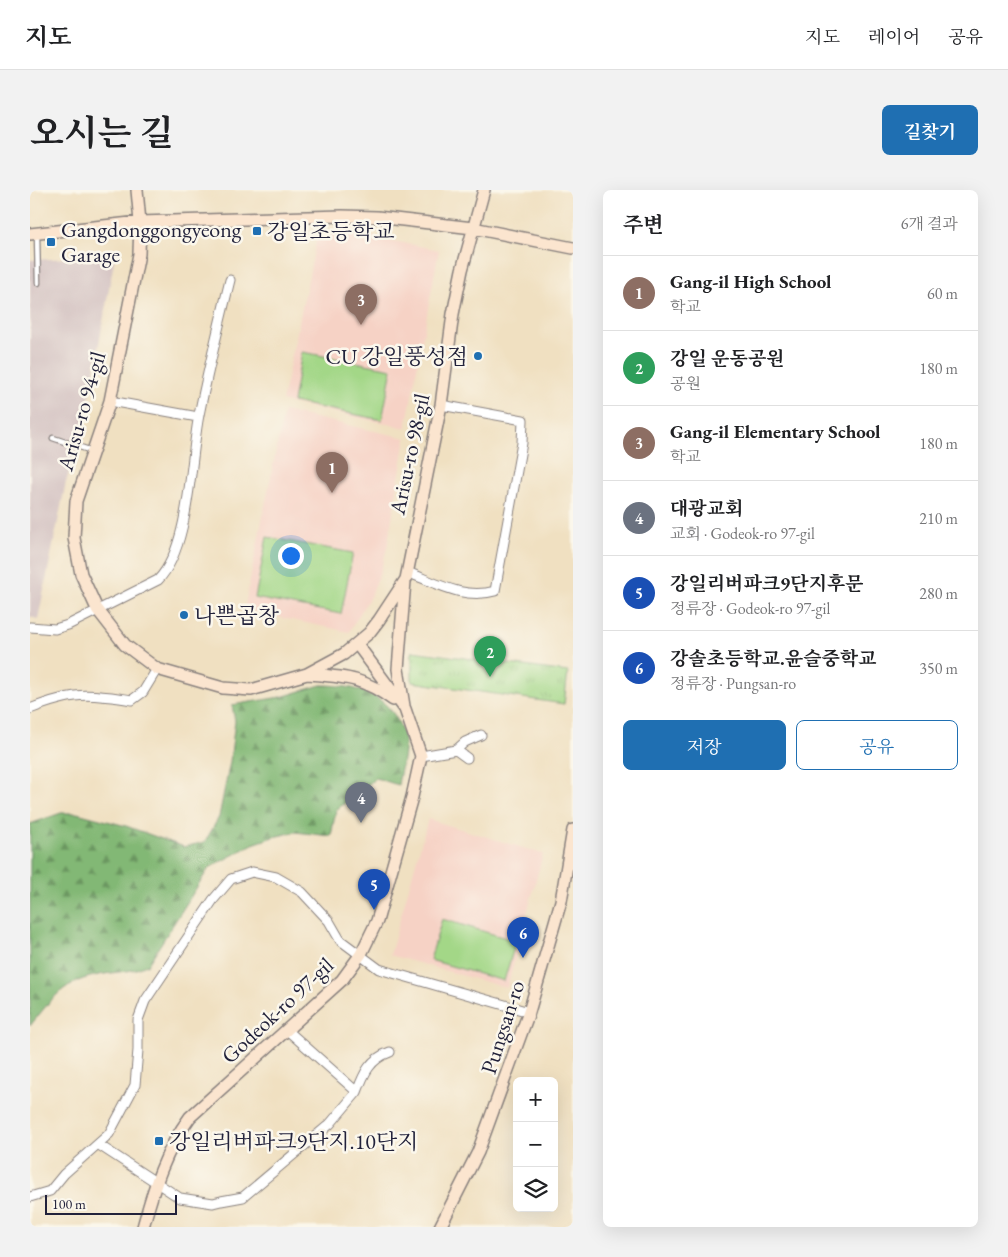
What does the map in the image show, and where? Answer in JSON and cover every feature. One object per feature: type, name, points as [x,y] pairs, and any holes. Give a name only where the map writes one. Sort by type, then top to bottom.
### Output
[{"type":"street","name":"Arisu-ro 94-gil","points":[[137,190],[140,222],[139,254],[110,401],[76,500],[74,538],[81,574],[97,609],[125,645],[156,669],[222,688],[251,690],[306,674],[332,662],[357,644]]},
{"type":"street","name":"Arisu-ro 98-gil","points":[[357,644],[379,620],[406,576],[441,405],[453,314],[484,190]]},
{"type":"street","points":[[33,234],[140,222],[342,216],[377,217],[473,228],[573,248]]},
{"type":"street","points":[[30,627],[55,629],[68,626],[97,609],[158,580],[168,570],[176,553],[198,417],[230,280]]},
{"type":"street","points":[[110,401],[198,417]]},
{"type":"street","points":[[441,405],[523,420],[521,451],[495,591],[481,595],[464,594],[406,576],[398,669],[405,709],[421,756],[456,750],[465,742],[481,736]]},
{"type":"street","points":[[357,644],[405,709]]},
{"type":"street","points":[[30,709],[54,699],[82,694],[132,700],[143,692],[156,669]]},
{"type":"street","points":[[306,674],[351,677],[378,688],[405,709]]},
{"type":"street","points":[[456,750],[467,758]]},
{"type":"street","name":"Godeok-ro 97-gil","points":[[143,1227],[156,1182],[176,1136],[190,1117],[342,980],[361,954],[377,921],[421,756]]},
{"type":"street","name":"Pungsan-ro","points":[[440,1227],[478,1152],[529,1012],[561,902],[573,830]]},
{"type":"street","points":[[30,1197],[50,1191],[64,1174],[99,1145],[109,1134],[135,1085],[138,1020],[145,1001],[213,900],[231,879],[252,872],[276,877],[302,892],[329,921],[340,940],[380,969],[529,1012]]},
{"type":"street","points":[[287,1030],[357,1092]]},
{"type":"street","points":[[99,1145],[180,1198],[213,1203],[243,1197],[330,1124],[357,1092],[366,1070],[377,1057],[390,1052]]},
{"type":"lane","points":[[33,234],[38,283]]},
{"type":"lane","points":[[53,438],[92,451]]},
{"type":"shaded area","points":[[318,233],[353,233],[439,250],[406,428],[282,401]]},
{"type":"shaded area","name":"Gangdonggongyeong Garage","points":[[115,256],[84,426],[66,482],[38,619],[30,617],[30,260]]},
{"type":"shaded area","points":[[284,411],[406,438],[387,548],[380,573],[371,595],[349,632],[244,610]]},
{"type":"shaded area","points":[[428,819],[543,854],[507,988],[390,955]]},
{"type":"green space","points":[[302,352],[392,369],[382,420],[293,402]]},
{"type":"green space","points":[[267,537],[353,553],[341,614],[255,598]]},
{"type":"green space","points":[[412,651],[568,672],[564,704],[412,682]]},
{"type":"green space","points":[[321,685],[349,687],[362,691],[384,703],[393,712],[404,739],[404,756],[398,785],[376,778],[336,810],[331,836],[295,832],[273,837],[253,844],[209,868],[148,964],[135,969],[96,976],[73,983],[48,1004],[30,1026],[30,824],[61,813],[77,813],[126,826],[184,847],[205,842],[219,817],[230,762],[235,721],[232,705],[281,697]]},
{"type":"green space","points":[[442,919],[516,941],[504,981],[430,960]]},
{"type":"place","name":"강일초등학교","points":[[257,231]]},
{"type":"place","name":"Gangdonggongyeong Garage","points":[[51,242]]},
{"type":"place","name":"Gang-il Elementary School","points":[[361,325]]},
{"type":"place","name":"CU 강일풍성점","points":[[478,356]]},
{"type":"place","name":"Gang-il High School","points":[[332,493]]},
{"type":"place","name":"나쁜곱창","points":[[184,615]]},
{"type":"place","name":"강일 운동공원","points":[[490,677]]},
{"type":"place","name":"대광교회","points":[[361,823]]},
{"type":"place","name":"강일리버파크9단지후문","points":[[374,910]]},
{"type":"place","name":"강솔초등학교.윤슬중학교","points":[[523,958]]},
{"type":"place","name":"강일리버파크9단지.10단지","points":[[159,1141]]}]
